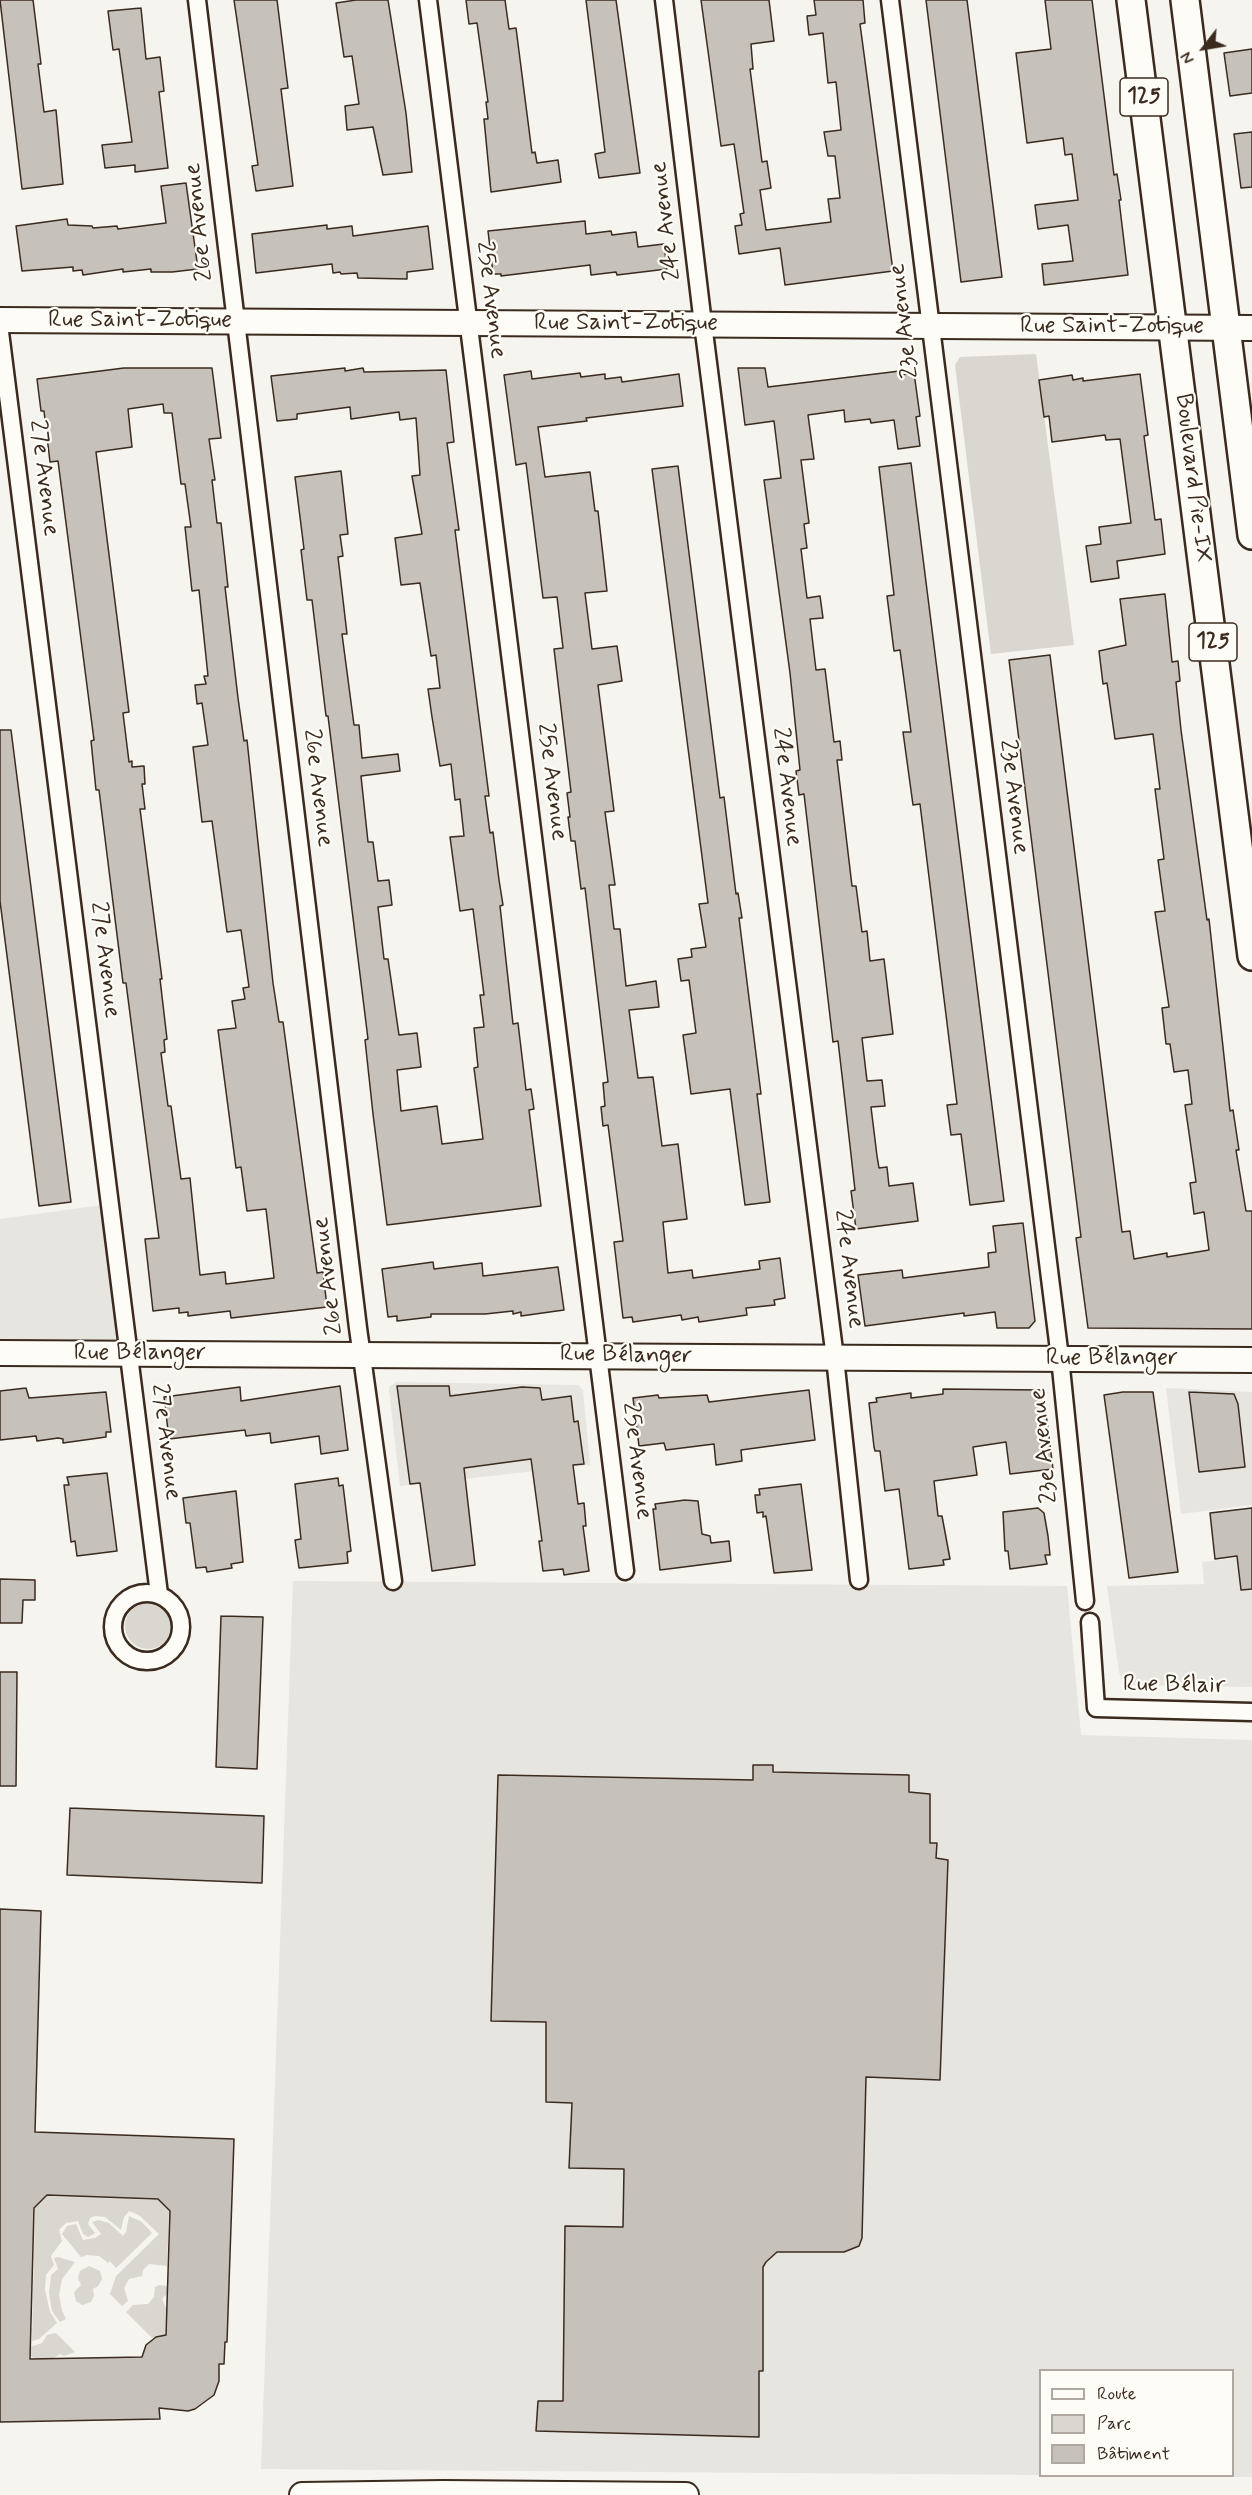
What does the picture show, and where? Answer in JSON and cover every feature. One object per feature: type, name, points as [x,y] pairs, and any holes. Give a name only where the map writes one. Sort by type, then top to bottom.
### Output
[{"type":"main road","name":"Boulevard Pie-IX","points":[[1131,0],[1252,956]]},
{"type":"main road","name":"125","points":[[1185,0],[1239,328],[1252,536]]},
{"type":"street","name":"26e Avenue","points":[[196,0],[393,1581]]},
{"type":"street","name":"25e Avenue","points":[[428,0],[625,1571]]},
{"type":"street","name":"24e Avenue","points":[[664,0],[835,1358],[860,1580]]},
{"type":"street","name":"23e Avenue","points":[[890,0],[1060,1358],[1085,1601]]},
{"type":"street","name":"Rue Saint-Zotique","points":[[0,320],[1239,328]]},
{"type":"street","name":"27e Avenue","points":[[0,332],[159,1594]]},
{"type":"street","name":"Rue Bélanger","points":[[0,1353],[1252,1360]]},
{"type":"street","points":[[148,1592],[159,1594],[176,1608],[181,1618],[179,1640],[173,1650],[154,1660],[132,1658],[119,1646],[113,1631],[113,1619],[118,1608],[136,1594],[148,1592]]},
{"type":"street","name":"Rue Bélair","points":[[1090,1622],[1096,1708],[1252,1712]]},
{"type":"street","points":[[302,2495],[443,2493],[686,2495]]},
{"type":"shaded area","points":[[110,1204],[130,1354],[0,1353],[0,1219]]},
{"type":"shaded area","points":[[396,1382],[578,1385],[583,1390],[590,1465],[400,1486],[389,1390],[390,1386]]},
{"type":"shaded area","points":[[1166,1388],[1252,1392],[1252,1505],[1181,1514]]},
{"type":"shaded area","points":[[1252,1556],[1252,1687],[1132,1685],[1122,1681],[1107,1586],[1204,1584],[1202,1562]]},
{"type":"shaded area","points":[[293,1581],[1067,1586],[1081,1735],[1252,1740],[1252,2477],[1234,2477],[1234,2369],[1039,2369],[1039,2475],[261,2469]]},
{"type":"green space","points":[[1036,354],[1074,645],[991,654],[955,365],[960,357]]},
{"type":"green space","points":[[148,1603],[164,1610],[171,1626],[164,1642],[148,1649],[132,1642],[125,1626],[132,1610]]},
{"type":"green space","points":[[47,2196],[158,2200],[169,2212],[167,2266],[149,2264],[143,2270],[142,2276],[129,2279],[124,2288],[128,2301],[122,2306],[110,2294],[116,2276],[159,2234],[139,2215],[129,2211],[124,2217],[121,2230],[105,2217],[90,2218],[88,2224],[95,2233],[88,2237],[83,2234],[78,2221],[66,2223],[59,2230],[62,2241],[51,2256],[54,2265],[46,2275],[45,2290],[50,2312],[57,2323],[39,2339],[32,2341],[35,2208]]},
{"type":"green space","points":[[129,2216],[142,2222],[152,2233],[116,2268],[110,2261],[108,2263],[99,2256],[81,2257],[62,2234],[67,2226],[76,2224],[83,2240],[95,2238],[101,2234],[92,2222],[98,2220],[109,2223],[123,2236]]},
{"type":"green space","points":[[54,2258],[75,2262],[62,2279],[59,2295],[66,2319],[60,2322],[52,2311],[49,2293],[51,2275],[58,2269]]},
{"type":"green space","points":[[89,2266],[100,2271],[102,2279],[93,2289],[94,2296],[91,2302],[82,2305],[76,2301],[74,2292],[81,2285],[78,2278],[80,2271]]},
{"type":"green space","points":[[167,2286],[167,2294],[162,2299],[166,2308],[165,2335],[152,2338],[126,2312],[133,2305],[148,2304],[154,2297],[155,2287]]},
{"type":"green space","points":[[56,2333],[75,2352],[64,2356],[60,2354],[54,2358],[34,2358],[28,2355],[30,2347],[42,2343],[47,2335]]},
{"type":"building","points":[[0,0],[33,0],[44,112],[56,110],[63,184],[22,189]]},
{"type":"building","points":[[234,0],[277,0],[288,88],[281,89],[293,186],[256,191],[252,166],[258,165]]},
{"type":"building","points":[[356,0],[388,0],[406,113],[412,172],[383,175],[373,127],[347,130],[345,106],[359,104],[352,56],[344,57],[336,3]]},
{"type":"building","points":[[466,0],[505,0],[509,29],[516,28],[532,153],[535,152],[537,163],[558,160],[561,182],[491,192],[484,119],[488,119],[486,102],[488,102],[477,23],[469,24]]},
{"type":"building","points":[[586,0],[616,0],[640,173],[599,178],[595,154],[605,152]]},
{"type":"building","points":[[701,0],[769,0],[774,41],[751,44],[753,69],[750,69],[762,162],[767,161],[771,188],[760,190],[766,230],[831,222],[828,199],[840,198],[835,156],[828,156],[824,132],[841,130],[836,82],[828,83],[823,33],[809,35],[807,16],[816,15],[814,0],[863,0],[865,23],[860,24],[893,271],[785,285],[780,248],[739,254],[735,226],[742,225],[740,214],[744,213],[734,144],[721,146]]},
{"type":"building","points":[[926,0],[967,0],[1002,277],[961,282]]},
{"type":"building","points":[[1045,0],[1092,0],[1114,175],[1117,174],[1121,200],[1119,200],[1128,275],[1044,285],[1042,264],[1073,261],[1068,225],[1038,229],[1035,205],[1078,200],[1072,154],[1065,155],[1063,138],[1027,143],[1016,53],[1051,49]]},
{"type":"building","points":[[141,8],[146,59],[160,57],[164,91],[159,92],[168,168],[135,172],[135,165],[105,168],[102,145],[132,142],[119,49],[113,50],[108,11]]},
{"type":"building","points":[[1252,49],[1252,93],[1230,96],[1224,53]]},
{"type":"building","points":[[1252,132],[1252,187],[1241,188],[1234,134]]},
{"type":"building","points":[[186,183],[198,269],[172,272],[151,272],[151,269],[123,272],[123,269],[83,275],[82,270],[73,271],[73,267],[22,271],[16,226],[67,219],[68,225],[92,226],[93,228],[117,226],[118,229],[166,223],[161,186]]},
{"type":"building","points":[[585,221],[586,234],[611,231],[612,235],[636,232],[638,247],[664,244],[667,269],[617,275],[616,272],[591,275],[590,265],[501,276],[501,274],[493,274],[488,231]]},
{"type":"building","points":[[327,225],[327,229],[352,226],[353,236],[428,226],[433,269],[407,272],[407,279],[358,278],[357,273],[333,273],[332,264],[256,273],[252,234]]},
{"type":"building","points":[[124,368],[212,368],[221,438],[209,439],[215,480],[212,480],[217,523],[221,523],[228,587],[225,587],[238,698],[244,741],[247,740],[273,983],[279,1022],[283,1022],[317,1273],[323,1272],[327,1307],[231,1318],[230,1311],[188,1316],[188,1312],[179,1313],[179,1308],[153,1311],[145,1239],[159,1238],[126,983],[123,983],[99,790],[96,790],[91,741],[94,740],[58,461],[50,462],[44,411],[41,411],[37,379]],"holes":[[[163,404],[164,413],[172,413],[181,484],[185,484],[191,527],[185,527],[192,591],[199,590],[208,676],[204,676],[206,684],[195,685],[197,704],[202,703],[208,745],[193,747],[202,822],[212,821],[227,932],[241,930],[249,987],[243,988],[245,999],[232,1001],[236,1028],[218,1030],[236,1168],[241,1167],[247,1211],[266,1209],[274,1278],[226,1284],[225,1272],[200,1275],[190,1178],[181,1179],[171,1106],[168,1106],[161,1053],[165,1052],[164,1040],[167,1039],[160,979],[162,979],[140,809],[145,809],[142,784],[145,784],[144,766],[132,767],[132,761],[129,762],[123,713],[129,712],[96,452],[132,447],[128,409]]]},
{"type":"building","points":[[345,368],[345,371],[363,368],[364,372],[446,370],[454,442],[447,443],[459,530],[455,530],[489,796],[485,796],[490,833],[493,832],[503,905],[500,906],[513,1024],[518,1023],[526,1090],[531,1089],[534,1109],[529,1110],[541,1206],[387,1225],[365,1040],[368,1039],[312,600],[307,600],[301,550],[304,549],[295,477],[341,471],[348,534],[340,535],[343,556],[338,557],[347,634],[342,634],[354,725],[359,725],[362,758],[398,754],[400,771],[361,776],[368,842],[373,842],[378,881],[389,880],[392,905],[378,907],[384,959],[388,959],[399,1035],[417,1033],[421,1067],[397,1070],[401,1111],[437,1106],[442,1144],[483,1139],[474,1068],[478,1067],[474,1028],[484,1027],[480,995],[484,995],[473,909],[460,911],[450,837],[464,836],[460,799],[455,800],[451,764],[440,766],[428,689],[440,688],[436,655],[431,656],[420,583],[401,585],[395,538],[422,534],[412,476],[420,475],[416,418],[400,420],[399,412],[351,419],[350,407],[297,414],[297,419],[277,421],[271,376]]},
{"type":"building","points":[[738,368],[765,368],[768,387],[900,371],[901,375],[914,373],[920,416],[916,417],[920,446],[898,449],[894,420],[871,423],[870,419],[845,422],[844,410],[808,415],[814,459],[801,460],[809,523],[804,524],[807,548],[801,549],[807,598],[820,596],[823,618],[810,619],[816,670],[825,669],[834,742],[840,741],[842,760],[837,760],[852,886],[856,886],[862,932],[867,931],[870,961],[884,959],[893,1034],[862,1038],[867,1081],[882,1080],[885,1106],[871,1107],[879,1168],[887,1167],[889,1186],[913,1183],[918,1221],[856,1229],[851,1191],[855,1190],[838,1041],[833,1042],[804,794],[799,795],[796,771],[800,770],[790,673],[764,480],[781,478],[774,421],[745,425]]},
{"type":"building","points":[[531,371],[532,379],[580,373],[581,377],[605,374],[605,379],[621,377],[622,382],[679,374],[683,406],[586,418],[587,421],[538,427],[545,477],[590,472],[595,511],[598,511],[607,591],[585,593],[592,649],[617,646],[622,681],[598,685],[614,811],[605,812],[615,885],[609,885],[614,929],[620,929],[626,986],[656,981],[659,1007],[629,1010],[638,1078],[653,1077],[662,1146],[678,1144],[687,1219],[663,1222],[668,1273],[692,1270],[693,1278],[760,1269],[759,1261],[780,1258],[785,1298],[774,1300],[775,1305],[746,1308],[747,1315],[699,1322],[698,1317],[682,1320],[681,1315],[633,1322],[632,1317],[623,1318],[614,1242],[623,1241],[608,1125],[603,1126],[601,1107],[605,1106],[603,1083],[608,1082],[585,888],[581,889],[575,841],[571,841],[568,817],[570,817],[567,793],[571,792],[554,649],[563,648],[557,597],[543,598],[526,463],[516,465],[504,375]]},
{"type":"building","points":[[1140,374],[1148,435],[1144,436],[1155,520],[1161,519],[1165,554],[1117,561],[1119,578],[1091,582],[1086,546],[1101,544],[1099,527],[1131,523],[1120,439],[1106,440],[1105,435],[1052,442],[1049,416],[1044,417],[1039,380],[1072,375],[1073,380],[1083,378],[1083,381]]},
{"type":"building","points":[[911,463],[1004,1201],[970,1205],[961,1134],[951,1135],[947,1105],[957,1104],[920,804],[913,805],[903,732],[911,732],[900,650],[894,651],[887,596],[894,595],[879,467]]},
{"type":"building","points":[[678,466],[720,798],[724,797],[736,894],[738,893],[742,918],[739,918],[761,1094],[757,1094],[770,1202],[745,1205],[730,1089],[691,1094],[683,1035],[696,1033],[689,980],[681,981],[678,959],[692,957],[691,949],[706,947],[699,904],[708,903],[652,469]]},
{"type":"building","points":[[1165,594],[1172,662],[1178,661],[1180,681],[1176,682],[1181,730],[1207,920],[1209,919],[1230,1111],[1233,1110],[1239,1150],[1236,1150],[1246,1211],[1252,1211],[1252,1329],[1088,1328],[1076,1238],[1081,1237],[1009,660],[1050,655],[1122,1232],[1130,1231],[1134,1259],[1167,1253],[1167,1257],[1209,1250],[1204,1212],[1194,1214],[1190,1183],[1196,1182],[1185,1105],[1192,1104],[1188,1070],[1174,1072],[1170,1044],[1166,1044],[1162,1008],[1169,1007],[1155,912],[1165,911],[1158,860],[1164,859],[1155,789],[1160,789],[1153,734],[1115,739],[1107,683],[1103,684],[1099,651],[1126,645],[1120,599]]},
{"type":"building","points":[[0,730],[11,730],[71,1202],[39,1206],[0,901]]},
{"type":"building","points":[[1023,1223],[1035,1321],[1029,1328],[997,1328],[995,1312],[964,1316],[964,1313],[865,1326],[858,1275],[902,1270],[903,1278],[989,1267],[988,1253],[996,1252],[993,1226]]},
{"type":"building","points":[[433,1262],[434,1269],[482,1263],[483,1276],[558,1267],[564,1310],[521,1316],[521,1312],[513,1314],[513,1311],[485,1314],[431,1314],[431,1317],[397,1321],[397,1316],[388,1317],[382,1269]]},
{"type":"building","points":[[340,1386],[348,1450],[321,1454],[319,1436],[271,1443],[270,1433],[246,1436],[245,1430],[169,1439],[164,1397],[240,1387],[241,1401]]},
{"type":"building","points":[[397,1386],[449,1386],[450,1396],[522,1387],[540,1388],[542,1400],[571,1396],[574,1422],[578,1421],[584,1464],[573,1465],[578,1504],[584,1503],[586,1526],[583,1526],[589,1571],[564,1575],[563,1569],[543,1571],[539,1541],[542,1541],[531,1459],[464,1468],[475,1565],[432,1571],[420,1483],[410,1484]]},
{"type":"building","points":[[26,1388],[29,1398],[106,1392],[111,1432],[106,1432],[106,1437],[63,1443],[63,1439],[58,1438],[37,1441],[36,1436],[0,1440],[0,1391]]},
{"type":"building","points":[[943,1389],[1043,1390],[1053,1469],[1010,1474],[1006,1442],[973,1447],[977,1475],[934,1481],[938,1516],[942,1516],[950,1559],[943,1560],[944,1565],[909,1569],[899,1489],[885,1491],[880,1451],[875,1451],[874,1447],[869,1403],[877,1402],[876,1398],[911,1393],[911,1398],[943,1394]]},
{"type":"building","points":[[809,1390],[815,1440],[741,1450],[742,1461],[716,1465],[714,1444],[666,1450],[664,1443],[639,1446],[633,1398],[658,1395],[659,1398],[707,1395],[709,1402]]},
{"type":"building","points":[[1123,1392],[1153,1392],[1178,1572],[1129,1578],[1104,1395]]},
{"type":"building","points":[[1189,1392],[1234,1394],[1238,1404],[1245,1467],[1199,1472]]},
{"type":"building","points":[[107,1473],[117,1551],[77,1556],[75,1541],[71,1542],[64,1485],[69,1485],[67,1477]]},
{"type":"building","points":[[338,1478],[339,1486],[343,1485],[351,1551],[347,1552],[348,1563],[299,1568],[295,1540],[301,1539],[295,1484]]},
{"type":"building","points":[[801,1484],[812,1570],[774,1573],[766,1516],[763,1517],[763,1512],[757,1513],[755,1495],[760,1495],[759,1489]]},
{"type":"building","points":[[236,1491],[243,1562],[231,1564],[232,1568],[207,1572],[206,1567],[196,1568],[190,1523],[186,1523],[183,1498]]},
{"type":"building","points":[[685,1500],[698,1501],[702,1534],[710,1536],[711,1543],[729,1541],[731,1561],[660,1570],[653,1509],[656,1509],[655,1504]]},
{"type":"building","points":[[1038,1508],[1044,1513],[1048,1536],[1050,1555],[1045,1555],[1047,1564],[1010,1569],[1008,1551],[1005,1551],[1003,1512]]},
{"type":"building","points":[[1252,1508],[1252,1589],[1241,1590],[1237,1556],[1215,1559],[1210,1513]]},
{"type":"building","points":[[0,1579],[35,1580],[35,1600],[23,1600],[22,1623],[0,1623]]},
{"type":"building","points":[[221,1616],[263,1617],[257,1769],[216,1767]]},
{"type":"building","points":[[0,1672],[17,1672],[16,1786],[0,1786]]},
{"type":"building","points":[[753,1765],[773,1765],[773,1772],[909,1775],[909,1792],[930,1794],[930,1843],[937,1843],[936,1858],[948,1860],[940,2080],[866,2077],[862,2238],[859,2246],[844,2252],[777,2252],[763,2267],[763,2371],[759,2371],[759,2437],[536,2431],[538,2401],[563,2401],[565,2226],[623,2227],[624,2169],[569,2168],[572,2103],[546,2102],[546,2022],[491,2021],[498,1775],[753,1780]]},
{"type":"building","points":[[70,1808],[264,1816],[262,1883],[67,1875]]},
{"type":"building","points":[[0,1909],[41,1911],[35,2132],[234,2139],[227,2342],[225,2342],[224,2364],[219,2364],[219,2381],[214,2395],[195,2409],[188,2411],[159,2408],[160,2419],[0,2422]],"holes":[[[47,2195],[158,2199],[170,2211],[166,2335],[156,2337],[146,2345],[142,2357],[30,2359],[34,2208]]]}]
